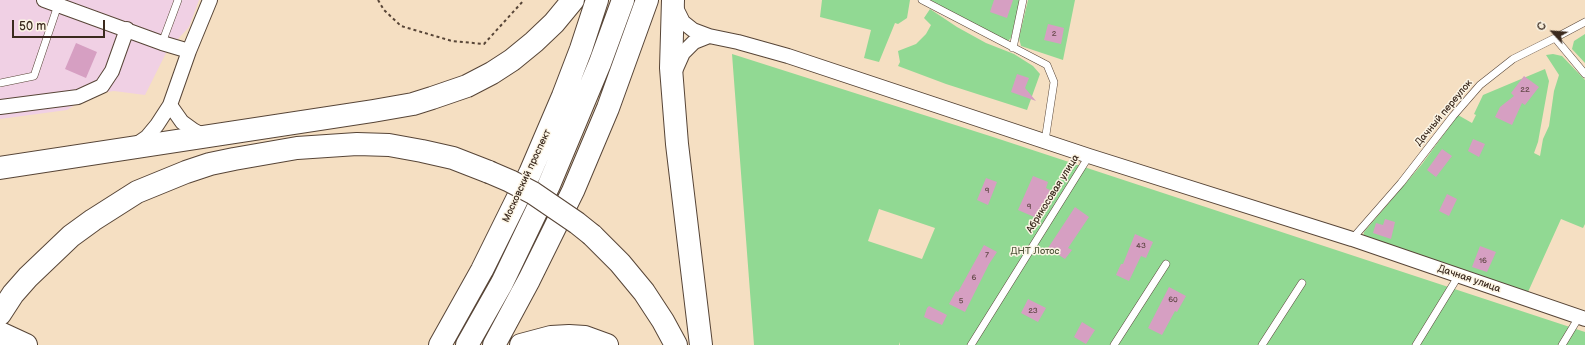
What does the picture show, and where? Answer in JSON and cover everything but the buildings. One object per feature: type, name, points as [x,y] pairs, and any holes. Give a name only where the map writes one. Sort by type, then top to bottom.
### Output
[{"type":"highway","points":[[0,168],[406,105],[460,88],[492,73],[512,60],[534,42],[554,23],[573,0]]},
{"type":"highway","name":"Московский проспект","points":[[440,345],[482,270],[533,166],[576,63],[597,0]]},
{"type":"highway","points":[[467,345],[502,282],[549,185],[597,71],[623,0]]},
{"type":"highway","points":[[494,345],[530,280],[572,191],[606,114],[647,0]]},
{"type":"highway","points":[[672,0],[672,85],[676,144],[701,345]]},
{"type":"highway","points":[[0,314],[13,294],[71,236],[116,204],[138,192],[186,172],[210,164],[234,159],[297,148],[357,144],[389,145],[452,158],[489,172],[533,193],[577,223],[592,235],[620,263],[644,292],[663,321],[676,345]]},
{"type":"highway","points":[[0,333],[26,345]]},
{"type":"highway","points":[[521,345],[551,337],[569,336],[584,337],[607,345]]},
{"type":"street","points":[[44,0],[162,43],[189,51]]},
{"type":"street","points":[[132,148],[147,137],[157,126],[170,105],[189,51],[210,0]]},
{"type":"street","name":"Дачная улица","points":[[676,0],[677,10],[683,22],[693,30],[709,36],[738,42],[788,56],[1089,156],[1352,239],[1582,318]]},
{"type":"street","points":[[0,107],[78,97],[102,86],[112,71],[127,29]]},
{"type":"street","points":[[672,85],[676,66],[683,53],[694,42],[709,36]]},
{"type":"street","points":[[170,105],[182,122],[206,137]]},
{"type":"lane","points":[[162,43],[178,0]]},
{"type":"lane","points":[[922,0],[1047,65],[1054,82],[1045,141]]},
{"type":"lane","points":[[1013,48],[1023,0]]},
{"type":"lane","points":[[0,83],[34,76],[58,5]]},
{"type":"lane","name":"Дачный переулок","points":[[1352,239],[1401,183],[1453,116],[1480,85],[1513,59],[1585,22]]},
{"type":"lane","points":[[1555,38],[1585,74]]},
{"type":"lane","name":"Абрикосовая улица","points":[[971,345],[1089,156]]},
{"type":"lane","points":[[1114,345],[1166,264]]},
{"type":"lane","points":[[1416,345],[1459,275]]},
{"type":"lane","points":[[1262,345],[1302,283]]},
{"type":"lane","points":[[1562,345],[1582,318]]},
{"type":"path","points":[[378,0],[384,10],[401,26],[452,41],[484,44],[524,0]]},
{"type":"shaded area","points":[[0,0],[199,0],[189,27],[167,51],[145,95],[114,91],[92,94],[67,110],[0,119]]},
{"type":"green space","points":[[822,0],[910,0],[907,18],[898,24],[895,23],[879,62],[864,58],[871,30],[820,17]]},
{"type":"green space","points":[[930,0],[1020,0],[1011,38],[1007,42]]},
{"type":"green space","points":[[1028,0],[1075,0],[1063,60],[1021,46],[1019,38]]},
{"type":"green space","points":[[930,9],[957,27],[986,43],[1014,54],[1033,66],[1040,74],[1027,110],[946,84],[898,66],[900,62],[898,51],[916,44],[926,34],[931,25],[924,18]]},
{"type":"green space","points":[[1585,34],[1585,63],[1572,49],[1574,41]]},
{"type":"green space","name":"ДНТ Лотос","points":[[732,54],[993,137],[1585,332],[1585,345],[900,345],[900,342],[899,345],[754,345]],"holes":[[[879,209],[935,228],[922,259],[868,241]]]},
{"type":"green space","points":[[1553,54],[1562,56],[1585,80],[1585,224],[1583,228],[1561,219],[1528,292],[1363,238],[1364,232],[1422,164],[1458,115],[1472,123],[1476,115],[1474,114],[1483,95],[1545,69],[1549,81],[1538,142],[1534,153],[1540,156],[1543,139],[1549,126],[1554,91],[1559,75],[1546,55]]}]
